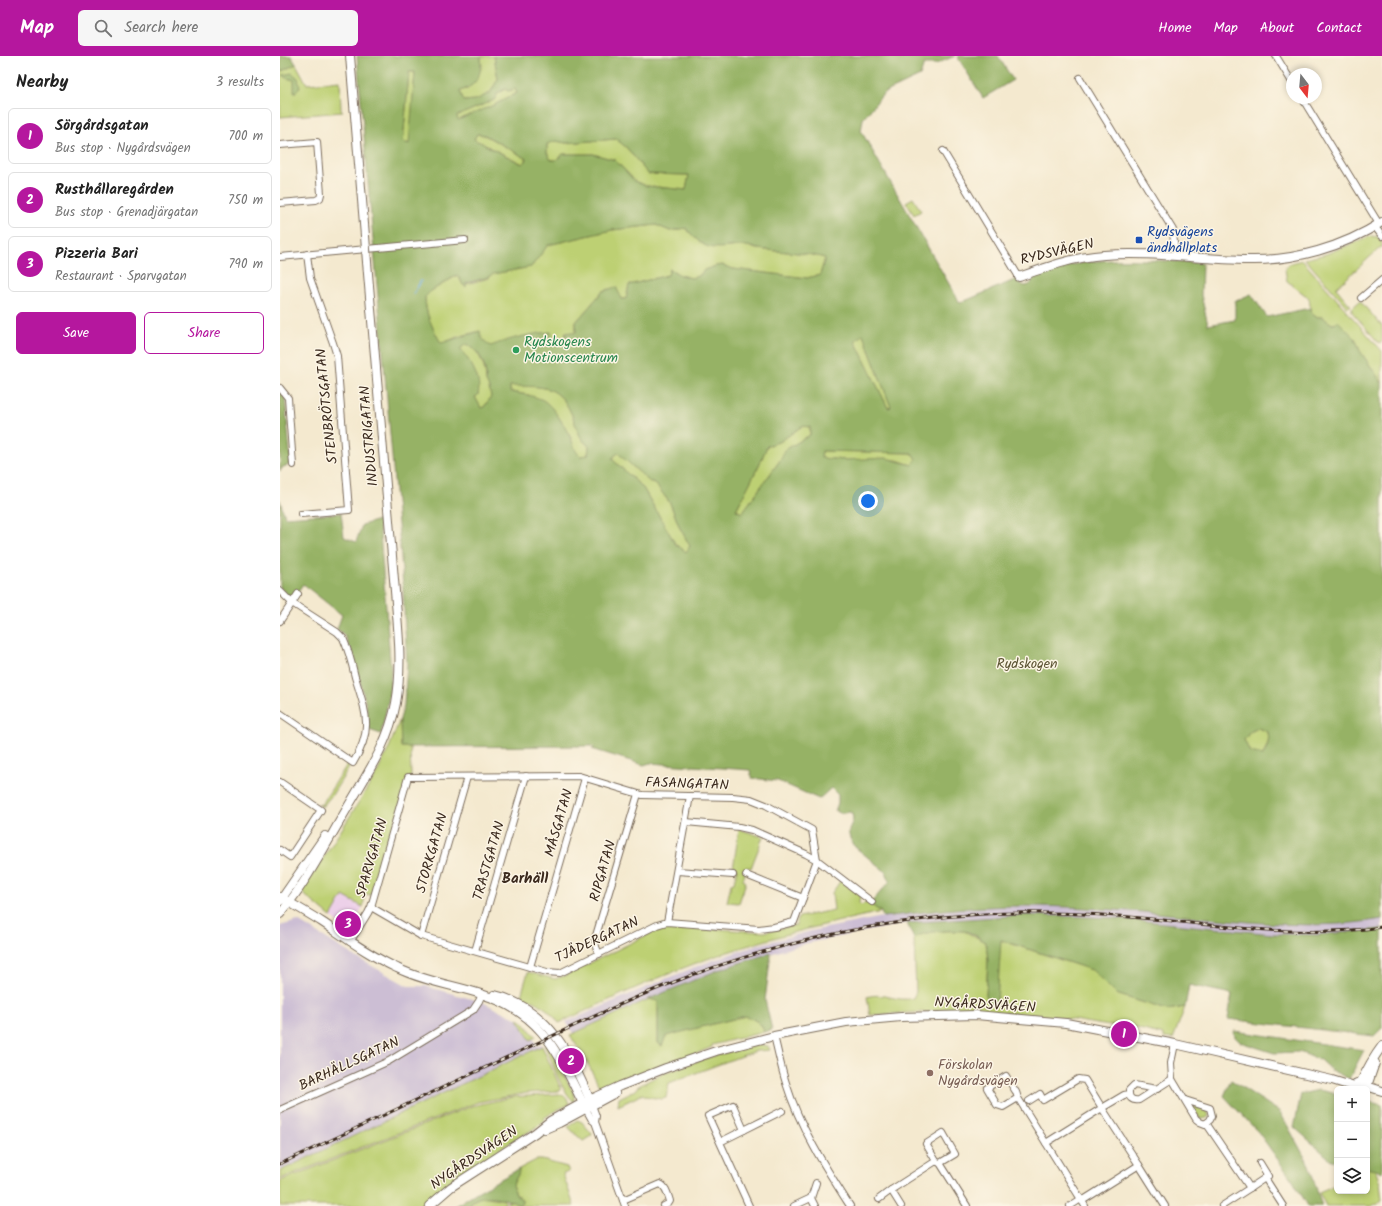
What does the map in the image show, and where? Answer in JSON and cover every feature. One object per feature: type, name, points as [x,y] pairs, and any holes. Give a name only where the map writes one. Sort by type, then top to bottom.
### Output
[{"type":"street","name":"INDUSTRIGATAN","points":[[280,914],[283,899],[308,861],[350,803],[374,763],[386,738],[396,704],[400,664],[396,595],[350,56]]},
{"type":"street","points":[[1276,56],[1286,72]]},
{"type":"street","points":[[1080,78],[1173,230],[1175,256]]},
{"type":"street","points":[[1306,104],[1378,225],[1382,236]]},
{"type":"street","points":[[280,145],[317,142],[321,194],[320,198],[316,200],[280,203]]},
{"type":"street","name":"RYDSVÄGEN","points":[[943,151],[1019,276],[1057,264],[1090,256],[1119,254],[1250,260],[1276,259],[1324,249],[1353,238],[1378,225]]},
{"type":"street","points":[[280,257],[465,240]]},
{"type":"street","name":"STENBRÖTSGATAN","points":[[301,514],[349,510],[337,356],[309,275],[307,254]]},
{"type":"street","points":[[1361,298],[1382,280]]},
{"type":"street","points":[[280,388],[288,398],[293,465]]},
{"type":"street","points":[[280,591],[292,603],[342,636],[364,707],[366,719],[365,740],[353,764],[280,713]]},
{"type":"street","points":[[280,621],[298,594]]},
{"type":"street","name":"TRASTGATAN","points":[[475,951],[526,776]]},
{"type":"street","name":"FASANGATAN","points":[[408,778],[578,776],[638,794],[746,798],[766,805],[812,830],[817,860]]},
{"type":"street","name":"STORKGATAN","points":[[421,936],[467,777]]},
{"type":"street","name":"SPARVGATAN","points":[[350,942],[371,907],[408,778]]},
{"type":"street","name":"MÅSGATAN","points":[[530,967],[585,778]]},
{"type":"street","points":[[280,782],[321,810],[290,857],[280,850]]},
{"type":"street","name":"RIPGATAN","points":[[599,954],[595,939],[638,794]]},
{"type":"street","points":[[667,922],[690,796]]},
{"type":"street","points":[[686,822],[739,827],[759,833],[817,860],[872,902]]},
{"type":"street","name":"TJÄDERGATAN","points":[[371,907],[421,936],[551,973],[560,973],[657,925],[667,922],[759,929],[794,922],[817,860]]},
{"type":"street","points":[[677,871],[733,875]]},
{"type":"street","points":[[746,875],[803,898]]},
{"type":"street","points":[[283,899],[350,942],[388,964],[405,972],[482,994],[513,1008],[524,1015],[539,1028],[554,1048],[588,1104],[592,1120],[595,1122],[624,1203],[660,1184],[665,1189],[670,1201],[664,1206]]},
{"type":"street","name":"BARHÄLLSGATAN","points":[[280,1110],[389,1061],[473,1010],[480,1001],[482,994]]},
{"type":"street","name":"NYGÅRDSVÄGEN","points":[[429,1206],[457,1183],[535,1133],[559,1123],[588,1104],[631,1085],[640,1079],[666,1068],[716,1051],[817,1026],[870,1019],[933,1015],[976,1015],[1066,1023],[1175,1044],[1332,1080],[1350,1081],[1359,1086]]},
{"type":"street","points":[[774,1036],[786,1085],[801,1121],[822,1161],[850,1206]]},
{"type":"street","points":[[1175,1044],[1171,1063],[1172,1079],[1198,1121],[1206,1123],[1250,1188]]},
{"type":"street","points":[[1364,1086],[1374,1056],[1382,1046]]},
{"type":"street","points":[[1364,1086],[1382,1049]]},
{"type":"street","points":[[1371,1074],[1373,1084],[1381,1092]]},
{"type":"street","points":[[1018,1098],[1003,1107],[997,1105],[987,1088],[1006,1076],[1018,1098],[1083,1202]]},
{"type":"street","points":[[1029,1101],[1040,1094],[1043,1100],[1078,1079],[1085,1080],[1165,1206]]},
{"type":"street","points":[[1128,1094],[1130,1097],[1139,1100],[1172,1079]]},
{"type":"street","points":[[1046,1143],[1102,1108],[1128,1094],[1129,1090],[1134,1086],[1157,1088]]},
{"type":"street","name":"NYGÅRDSVÄGEN","points":[[1370,1090],[1381,1092]]},
{"type":"street","points":[[1184,1100],[1210,1108],[1212,1116],[1206,1123]]},
{"type":"street","points":[[744,1130],[733,1105],[708,1116],[749,1206]]},
{"type":"street","points":[[720,1142],[782,1111]]},
{"type":"street","points":[[879,1199],[891,1190],[938,1162],[955,1154],[943,1134],[926,1144],[938,1162],[967,1206]]},
{"type":"street","points":[[1222,1206],[1268,1176],[1260,1163]]},
{"type":"street","points":[[1070,1206],[1083,1202],[1139,1165]]},
{"type":"street","points":[[1265,1178],[1283,1206]]},
{"type":"street","points":[[815,1206],[811,1198],[816,1183]]},
{"type":"street","points":[[891,1190],[901,1206]]},
{"type":"street","points":[[794,1206],[811,1198]]},
{"type":"shaded area","points":[[344,896],[363,907],[349,931],[331,917]]},
{"type":"shaded area","points":[[1042,906],[1145,912],[1259,923],[1339,924],[1382,919],[1382,929],[1317,935],[1272,934],[1114,918],[971,918],[907,923],[808,943],[745,961],[718,970],[574,1033],[566,1022],[713,960],[761,944],[811,931],[883,917],[927,912],[985,907]]},
{"type":"shaded area","points":[[298,921],[354,956],[408,986],[425,986],[482,1002],[518,1019],[530,1040],[533,1038],[537,1046],[541,1044],[542,1046],[280,1171],[280,926]]},
{"type":"green space","points":[[280,56],[291,56],[296,64],[280,72]]},
{"type":"green space","name":"Rydskogen","points":[[357,56],[481,56],[481,68],[478,78],[471,86],[460,91],[464,101],[476,100],[490,93],[498,79],[494,56],[955,56],[936,64],[924,64],[920,76],[884,93],[863,119],[861,131],[960,303],[1017,279],[1021,284],[1027,286],[1031,283],[1033,277],[1053,269],[1074,264],[1116,260],[1202,263],[1201,295],[1208,325],[1235,320],[1235,301],[1251,294],[1267,317],[1310,308],[1311,313],[1316,317],[1322,317],[1332,324],[1338,321],[1355,338],[1360,351],[1382,383],[1382,919],[1323,925],[1293,925],[1104,909],[1026,906],[960,908],[883,917],[881,912],[870,904],[890,881],[886,872],[855,847],[849,835],[853,820],[851,812],[840,813],[835,811],[838,803],[838,795],[831,788],[819,799],[778,781],[752,778],[750,770],[650,763],[644,765],[592,749],[595,747],[591,746],[401,747],[400,719],[404,705],[407,665],[402,570]],"holes":[[[409,72],[415,72],[409,144],[403,142]],[[505,89],[508,91],[515,89],[517,93],[494,105],[458,120],[457,116],[494,100],[498,93]],[[477,134],[485,135],[527,159],[522,164],[474,139]],[[616,139],[627,148],[648,174],[689,175],[686,190],[647,186],[636,182],[615,160],[593,154],[563,154],[556,160],[551,160],[547,153],[547,144],[556,141],[566,143]],[[656,225],[670,231],[686,228],[699,242],[714,248],[748,246],[758,249],[800,253],[825,258],[820,275],[807,278],[733,269],[722,265],[704,270],[699,276],[691,278],[680,275],[670,269],[668,275],[629,285],[626,299],[622,299],[616,287],[603,291],[576,322],[576,332],[565,333],[567,340],[554,345],[551,332],[521,337],[491,346],[483,340],[480,331],[441,343],[432,327],[426,309],[425,297],[431,291],[457,275],[466,287],[466,283],[489,277],[493,274],[531,267],[548,245],[612,230]],[[863,334],[891,407],[888,408],[855,341]],[[466,344],[474,349],[480,356],[485,370],[486,381],[491,397],[484,407],[481,408],[475,397],[478,395],[479,389],[477,376],[468,359],[460,349]],[[510,386],[542,387],[557,393],[569,408],[583,441],[589,446],[588,455],[580,456],[578,454],[568,432],[555,411],[543,400],[510,392]],[[802,426],[810,427],[810,435],[785,450],[781,459],[742,513],[736,510],[767,446],[781,441]],[[822,451],[912,453],[916,459],[912,465],[886,458],[844,460],[821,458]],[[618,453],[650,482],[654,482],[670,503],[680,528],[690,546],[686,552],[676,545],[643,488],[612,458]],[[1258,728],[1268,732],[1267,747],[1263,755],[1250,752],[1244,740],[1250,732]]]},
{"type":"green space","points":[[481,56],[494,56],[498,79],[490,93],[476,100],[463,101],[460,90],[468,89],[482,67]]},
{"type":"green space","points":[[957,56],[998,56],[1013,80],[983,98]]},
{"type":"green space","points":[[296,64],[307,84],[340,81],[341,110],[343,112],[280,117],[280,72]]},
{"type":"green space","points":[[409,72],[415,72],[410,144],[403,142]]},
{"type":"green space","points":[[292,73],[298,78],[300,88],[294,93],[294,80],[286,78],[282,75]]},
{"type":"green space","points":[[505,89],[508,91],[516,89],[517,93],[458,121],[457,116],[494,100],[498,93]]},
{"type":"green space","points":[[477,134],[484,135],[528,159],[523,164],[475,140],[474,139]]},
{"type":"green space","points":[[616,139],[627,148],[648,174],[689,175],[686,190],[647,186],[636,182],[615,160],[593,154],[563,154],[556,160],[551,160],[547,153],[547,144],[556,141],[566,143]]},
{"type":"green space","points":[[913,198],[921,211],[914,215],[906,202]]},
{"type":"green space","points":[[656,225],[670,231],[686,228],[694,237],[710,247],[745,245],[756,249],[810,254],[825,258],[820,275],[807,278],[733,269],[722,265],[704,270],[699,276],[691,278],[680,275],[670,269],[668,275],[629,285],[626,299],[622,299],[619,296],[603,291],[576,322],[576,332],[573,333],[565,342],[554,345],[552,343],[514,367],[483,340],[480,335],[480,331],[457,337],[441,344],[432,327],[426,309],[425,297],[431,291],[458,275],[463,285],[489,278],[492,274],[531,267],[548,245],[612,230]]},
{"type":"green space","points":[[1371,236],[1378,237],[1382,242],[1382,247],[1336,288],[1351,306],[1347,307],[1305,259],[1326,254]]},
{"type":"green space","points":[[1302,260],[1382,351],[1382,383],[1360,351],[1355,338],[1339,322],[1332,324],[1322,317],[1316,317],[1311,313],[1309,298],[1287,281],[1285,269],[1288,265]]},
{"type":"green space","points":[[1360,301],[1382,326],[1382,342],[1378,342],[1352,312],[1352,308]]},
{"type":"green space","points":[[863,334],[891,407],[888,408],[855,341]]},
{"type":"green space","points":[[466,344],[474,349],[481,359],[490,391],[491,397],[484,407],[481,408],[475,397],[478,395],[476,375],[468,360],[459,349]]},
{"type":"green space","points":[[510,385],[542,387],[557,393],[569,408],[583,441],[589,446],[588,455],[580,456],[575,451],[571,438],[560,419],[551,408],[529,395],[510,392]]},
{"type":"green space","points":[[280,391],[285,398],[291,464],[283,467],[280,471]]},
{"type":"green space","points":[[802,426],[810,427],[810,435],[785,450],[781,459],[742,513],[736,510],[767,446],[781,441]]},
{"type":"green space","points":[[822,451],[912,453],[916,459],[912,465],[897,460],[844,460],[821,458]]},
{"type":"green space","points":[[618,453],[650,482],[654,482],[670,503],[680,528],[690,546],[686,553],[676,545],[643,488],[613,460],[612,458]]},
{"type":"green space","points":[[280,500],[285,517],[341,513],[344,537],[356,542],[362,525],[379,520],[391,672],[389,697],[381,734],[369,730],[364,695],[357,672],[346,638],[337,629],[342,615],[303,584],[292,600],[280,588]]},
{"type":"green space","points":[[400,719],[401,747],[410,747],[411,775],[371,895],[365,894],[363,907],[343,896],[331,917],[301,892],[377,773],[389,748]]},
{"type":"green space","points":[[1258,728],[1268,732],[1268,741],[1263,755],[1249,752],[1244,740],[1250,732]]},
{"type":"green space","points":[[348,763],[349,768],[332,795],[323,806],[318,805],[322,804]]},
{"type":"green space","points":[[739,829],[763,837],[751,868],[747,867],[743,880],[746,882],[739,903],[727,902],[731,884],[734,883],[737,869],[733,869]]},
{"type":"green space","points":[[841,880],[860,895],[859,903],[861,905],[868,902],[881,912],[796,932],[713,957],[655,980],[559,1023],[543,1006],[521,996],[528,972],[555,979],[668,926],[764,932],[796,925],[799,917],[834,910],[832,893]]},
{"type":"green space","points":[[1027,915],[1114,918],[1272,934],[1317,935],[1382,929],[1382,1028],[1374,1036],[1228,1019],[1232,994],[1189,985],[1185,1007],[1167,1010],[1116,994],[1092,970],[1001,940],[997,1002],[995,1004],[988,1002],[986,995],[988,960],[986,942],[966,931],[929,933],[917,936],[914,939],[907,923]]},
{"type":"green space","points":[[964,931],[986,942],[988,960],[986,995],[995,1004],[997,1002],[1000,940],[1092,970],[1116,994],[1167,1010],[1185,1007],[1173,1039],[1164,1038],[1164,1035],[1123,1025],[1122,1027],[1068,1019],[1000,1012],[963,1011],[870,1015],[867,997],[878,995],[902,999],[913,998],[916,992],[914,939],[930,932]]},
{"type":"green space","points":[[771,953],[765,1000],[772,1030],[764,1032],[759,1023],[745,1016],[666,1036],[662,1046],[658,1043],[658,1001],[649,999],[718,970]]},
{"type":"green space","points":[[649,999],[658,1001],[658,1043],[662,1046],[665,1036],[745,1016],[759,1023],[764,1032],[712,1045],[712,1047],[698,1053],[628,1078],[601,1090],[586,1060],[570,1035]]},
{"type":"green space","points":[[518,1019],[522,1021],[536,1037],[530,1040]]},
{"type":"green space","points":[[1234,1031],[1364,1050],[1349,1079],[1331,1070],[1320,1060],[1299,1052],[1274,1053],[1240,1042],[1235,1037]]},
{"type":"green space","points":[[548,1044],[574,1094],[574,1102],[564,1089],[557,1075],[545,1045]]},
{"type":"green space","points":[[762,1044],[768,1046],[770,1050],[757,1051],[744,1055],[669,1083],[666,1098],[661,1099],[645,1096],[643,1094],[618,1106],[619,1098],[637,1089],[637,1087],[651,1079],[697,1061]]},
{"type":"green space","points":[[542,1046],[561,1089],[560,1091],[527,1093],[478,1102],[280,1179],[280,1171]]},
{"type":"green space","points":[[1231,1080],[1280,1112],[1309,1165],[1322,1206],[1308,1206],[1293,1181],[1259,1133],[1224,1096]]},
{"type":"green space","points":[[1319,1090],[1334,1093],[1334,1160],[1331,1160],[1294,1127],[1301,1094]]},
{"type":"green space","points":[[564,1095],[570,1104],[544,1118],[545,1120],[538,1126],[462,1173],[434,1194],[422,1206],[280,1206],[280,1181],[472,1106],[513,1097]]},
{"type":"green space","points":[[1370,1102],[1382,1105],[1382,1172],[1370,1169]]},
{"type":"green space","points":[[1191,1106],[1207,1110],[1209,1116],[1207,1118],[1200,1119]]},
{"type":"green space","points":[[577,1120],[582,1122],[592,1134],[583,1141],[568,1127]]},
{"type":"green space","points":[[536,1160],[542,1160],[567,1167],[569,1172],[563,1174],[574,1206],[509,1206],[507,1201],[514,1202],[519,1196],[515,1195],[513,1186],[518,1176],[519,1169]]},
{"type":"green space","points":[[1374,1166],[1380,1184],[1382,1200],[1372,1206],[1326,1206],[1319,1192],[1334,1185],[1334,1194],[1370,1194],[1370,1168]]},
{"type":"green space","points":[[519,1169],[513,1190],[515,1195],[522,1199],[522,1202],[519,1205],[500,1198],[485,1197],[478,1198],[469,1206],[455,1206],[477,1192]]},
{"type":"green space","points":[[483,1196],[504,1200],[506,1203],[499,1206],[469,1206],[473,1201]]},
{"type":"waterway","points":[[414,293],[421,281]]},
{"type":"railway","points":[[280,1164],[630,1000],[707,970],[746,957],[824,936],[903,922],[943,917],[1006,913],[1096,915],[1272,930],[1327,931],[1382,927]]},
{"type":"place","name":"Rydsvägens ändhållplats","points":[[1139,240]]},
{"type":"place","name":"Rydskogens Motionscentrum","points":[[516,350]]},
{"type":"place","name":"Pizzeria Bari","points":[[348,924]]},
{"type":"place","name":"Sörgårdsgatan","points":[[1124,1034]]},
{"type":"place","name":"Rusthållaregården","points":[[571,1061]]},
{"type":"place","name":"Förskolan Nygårdsvägen","points":[[930,1073]]},
{"type":"district","name":"Barhäll","points":[[525,879]]}]
